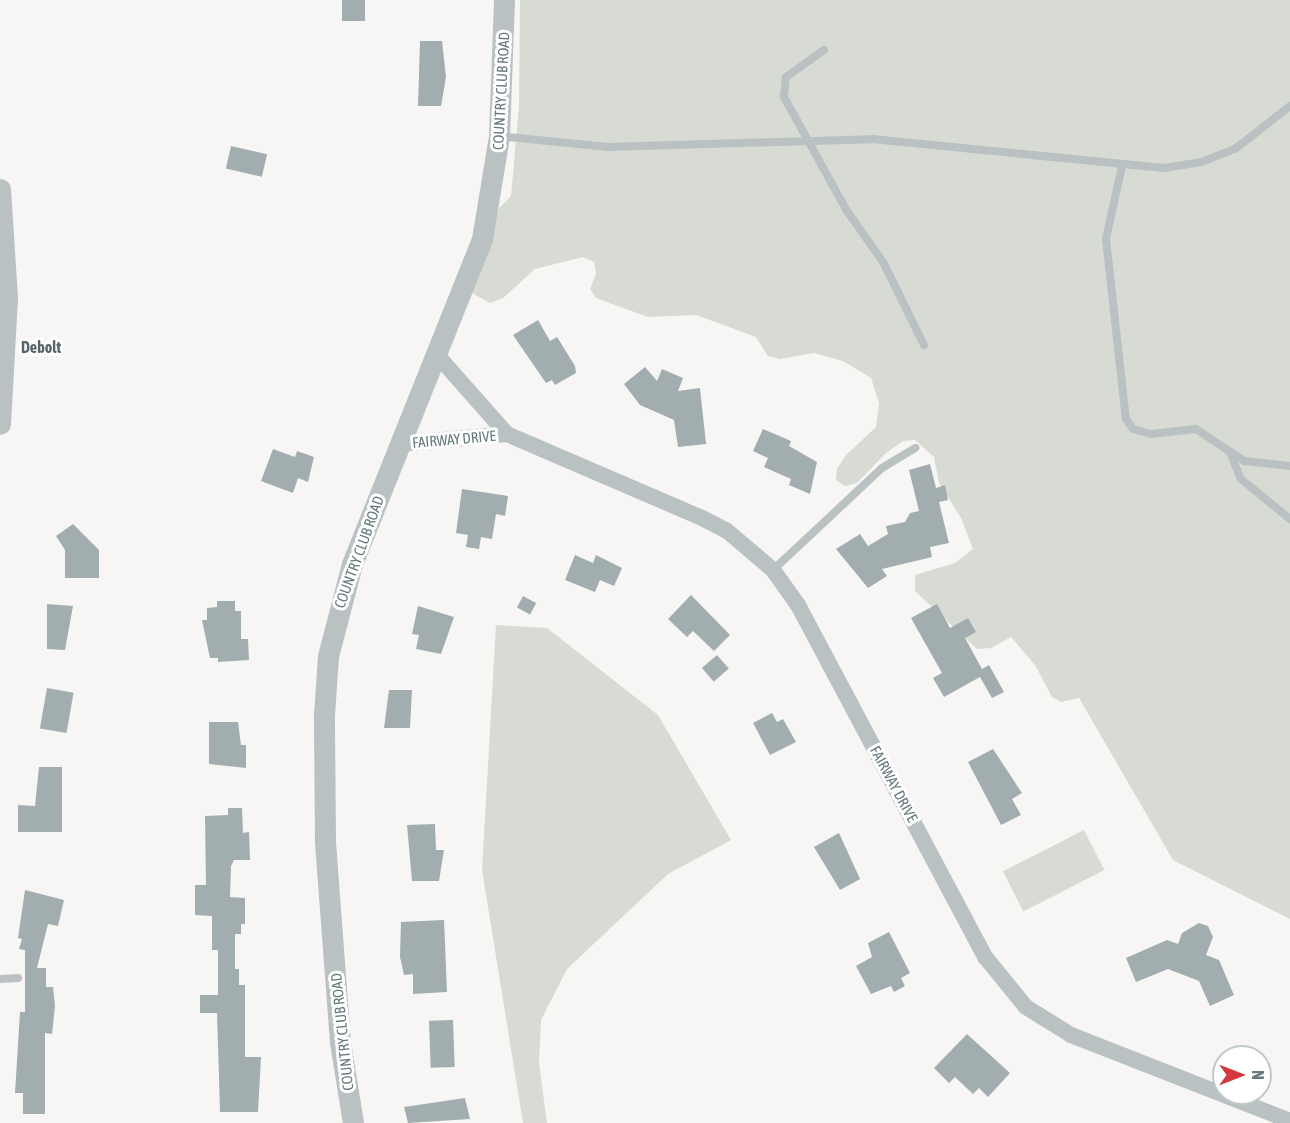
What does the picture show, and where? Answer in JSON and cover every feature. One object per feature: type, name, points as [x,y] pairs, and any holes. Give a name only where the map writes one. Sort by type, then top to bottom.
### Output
[{"type":"street","name":"COUNTRY CLUB ROAD","points":[[353,1123],[340,1042],[327,880],[324,715],[339,605],[482,238],[500,136],[504,0]]},
{"type":"street","points":[[0,189],[7,353],[0,424]]},
{"type":"street","name":"FAIRWAY DRIVE","points":[[436,355],[507,434],[726,530],[773,570],[798,605],[986,958],[1016,997],[1071,1035],[1290,1120]]},
{"type":"street","name":"FAIRWAY DRIVE","points":[[401,444],[507,434]]},
{"type":"lane","points":[[824,50],[792,71],[783,85],[807,138],[847,211],[883,262],[924,345]]},
{"type":"lane","points":[[500,136],[607,147],[807,138],[906,141],[1122,166],[1164,168],[1217,157],[1252,140],[1290,106]]},
{"type":"lane","points":[[1122,166],[1106,239],[1126,419],[1133,429],[1151,434],[1196,429],[1230,452],[1253,464],[1290,466]]},
{"type":"lane","points":[[773,570],[882,468],[915,448]]},
{"type":"lane","points":[[1230,452],[1241,479],[1290,519]]},
{"type":"lane","points":[[0,979],[18,978]]},
{"type":"shaded area","points":[[520,0],[1290,0],[1290,919],[1173,860],[1079,698],[1061,702],[1052,697],[1035,665],[1011,637],[991,648],[977,649],[915,591],[915,575],[955,563],[973,549],[961,518],[939,483],[934,457],[915,440],[903,441],[886,453],[857,483],[845,486],[836,480],[837,469],[846,455],[876,427],[879,403],[871,378],[843,361],[814,353],[780,359],[768,356],[756,337],[696,315],[648,317],[596,298],[590,289],[596,274],[594,262],[583,257],[535,269],[503,298],[490,303],[472,293],[499,208],[511,196],[519,106]]},
{"type":"shaded area","points":[[496,625],[547,628],[658,715],[731,840],[668,874],[567,969],[541,1020],[539,1063],[547,1123],[523,1123],[482,870]]},
{"type":"shaded area","points":[[1084,830],[1104,870],[1023,911],[1003,871]]},
{"type":"building","points":[[342,0],[365,0],[365,21],[342,21]]},
{"type":"building","points":[[420,41],[442,41],[446,77],[441,106],[418,106]]},
{"type":"building","points":[[231,146],[267,154],[262,177],[226,168]]},
{"type":"building","points":[[538,320],[550,341],[557,337],[575,366],[576,373],[555,385],[552,380],[546,383],[513,335]]},
{"type":"building","points":[[645,367],[657,381],[662,369],[683,378],[678,391],[700,388],[706,444],[678,447],[674,420],[640,405],[624,384]]},
{"type":"building","points":[[763,429],[791,441],[789,446],[817,462],[810,494],[789,485],[791,479],[764,467],[768,458],[753,451]]},
{"type":"building","points":[[273,449],[295,457],[297,451],[314,457],[308,482],[298,478],[293,493],[261,481]]},
{"type":"building","points":[[930,464],[936,488],[945,485],[948,500],[939,502],[949,543],[930,547],[932,557],[882,569],[887,576],[868,588],[836,549],[860,534],[868,546],[888,534],[886,526],[905,522],[910,513],[919,511],[909,470]]},
{"type":"building","points":[[462,489],[508,496],[505,516],[496,514],[492,539],[481,537],[479,549],[466,547],[468,535],[456,533]]},
{"type":"building","points":[[73,524],[99,550],[99,578],[65,578],[65,550],[56,536]]},
{"type":"building","points":[[575,555],[593,563],[596,555],[622,568],[614,586],[600,580],[595,592],[565,580]]},
{"type":"building","points":[[691,595],[730,635],[714,651],[693,631],[687,637],[668,619]]},
{"type":"building","points":[[523,596],[536,603],[530,615],[517,607]]},
{"type":"building","points":[[217,601],[235,601],[235,611],[241,611],[241,639],[248,639],[249,660],[218,662],[218,658],[210,658],[202,620],[207,620],[207,608],[217,607]]},
{"type":"building","points":[[47,604],[73,606],[65,650],[47,649]]},
{"type":"building","points":[[937,604],[950,628],[968,618],[976,632],[965,638],[982,669],[989,665],[1004,692],[992,698],[980,677],[944,697],[933,678],[942,673],[911,618]]},
{"type":"building","points":[[418,606],[454,617],[441,654],[416,649],[419,635],[412,634]]},
{"type":"building","points":[[717,655],[729,669],[714,682],[702,668]]},
{"type":"building","points":[[47,688],[74,693],[66,733],[40,728]]},
{"type":"building","points":[[389,690],[412,690],[410,728],[384,728]]},
{"type":"building","points":[[772,713],[777,722],[783,719],[796,742],[770,755],[753,723]]},
{"type":"building","points":[[209,722],[238,722],[241,745],[246,745],[246,768],[209,764]]},
{"type":"building","points":[[993,749],[1022,793],[1012,799],[1021,815],[1001,825],[968,762]]},
{"type":"building","points":[[39,767],[62,767],[62,832],[18,832],[18,805],[35,806]]},
{"type":"building","points":[[228,808],[242,808],[243,833],[249,832],[250,860],[234,860],[231,866],[230,897],[245,898],[245,924],[241,924],[241,934],[235,934],[235,969],[239,969],[239,985],[245,985],[245,1057],[261,1057],[258,1112],[220,1112],[217,1013],[200,1013],[200,995],[218,995],[218,950],[212,950],[212,916],[195,915],[195,885],[206,885],[205,816],[228,815]]},
{"type":"building","points":[[435,824],[436,850],[444,850],[439,881],[412,881],[407,825]]},
{"type":"building","points":[[839,833],[860,879],[840,890],[814,847]]},
{"type":"building","points":[[25,890],[64,900],[58,926],[48,924],[37,968],[46,968],[46,987],[53,987],[55,1006],[52,1034],[45,1033],[45,1114],[23,1114],[23,1093],[15,1093],[20,1012],[25,1012],[25,950],[19,949],[22,939],[18,938]]},
{"type":"building","points":[[444,920],[447,992],[413,994],[413,974],[404,975],[400,957],[401,922]]},
{"type":"building","points":[[1199,923],[1208,926],[1213,937],[1206,955],[1219,960],[1234,995],[1210,1006],[1199,981],[1168,969],[1136,982],[1126,958],[1167,940],[1178,944],[1182,933]]},
{"type":"building","points":[[889,932],[910,973],[901,978],[905,986],[894,992],[891,986],[871,994],[856,966],[872,957],[868,943]]},
{"type":"building","points":[[453,1020],[455,1067],[431,1068],[429,1021]]},
{"type":"building","points":[[967,1034],[1010,1073],[988,1097],[979,1088],[973,1094],[955,1077],[949,1083],[934,1068]]},
{"type":"building","points":[[465,1098],[470,1119],[408,1123],[404,1107]]},
{"type":"district","name":"Debolt","points":[[41,347]]}]
